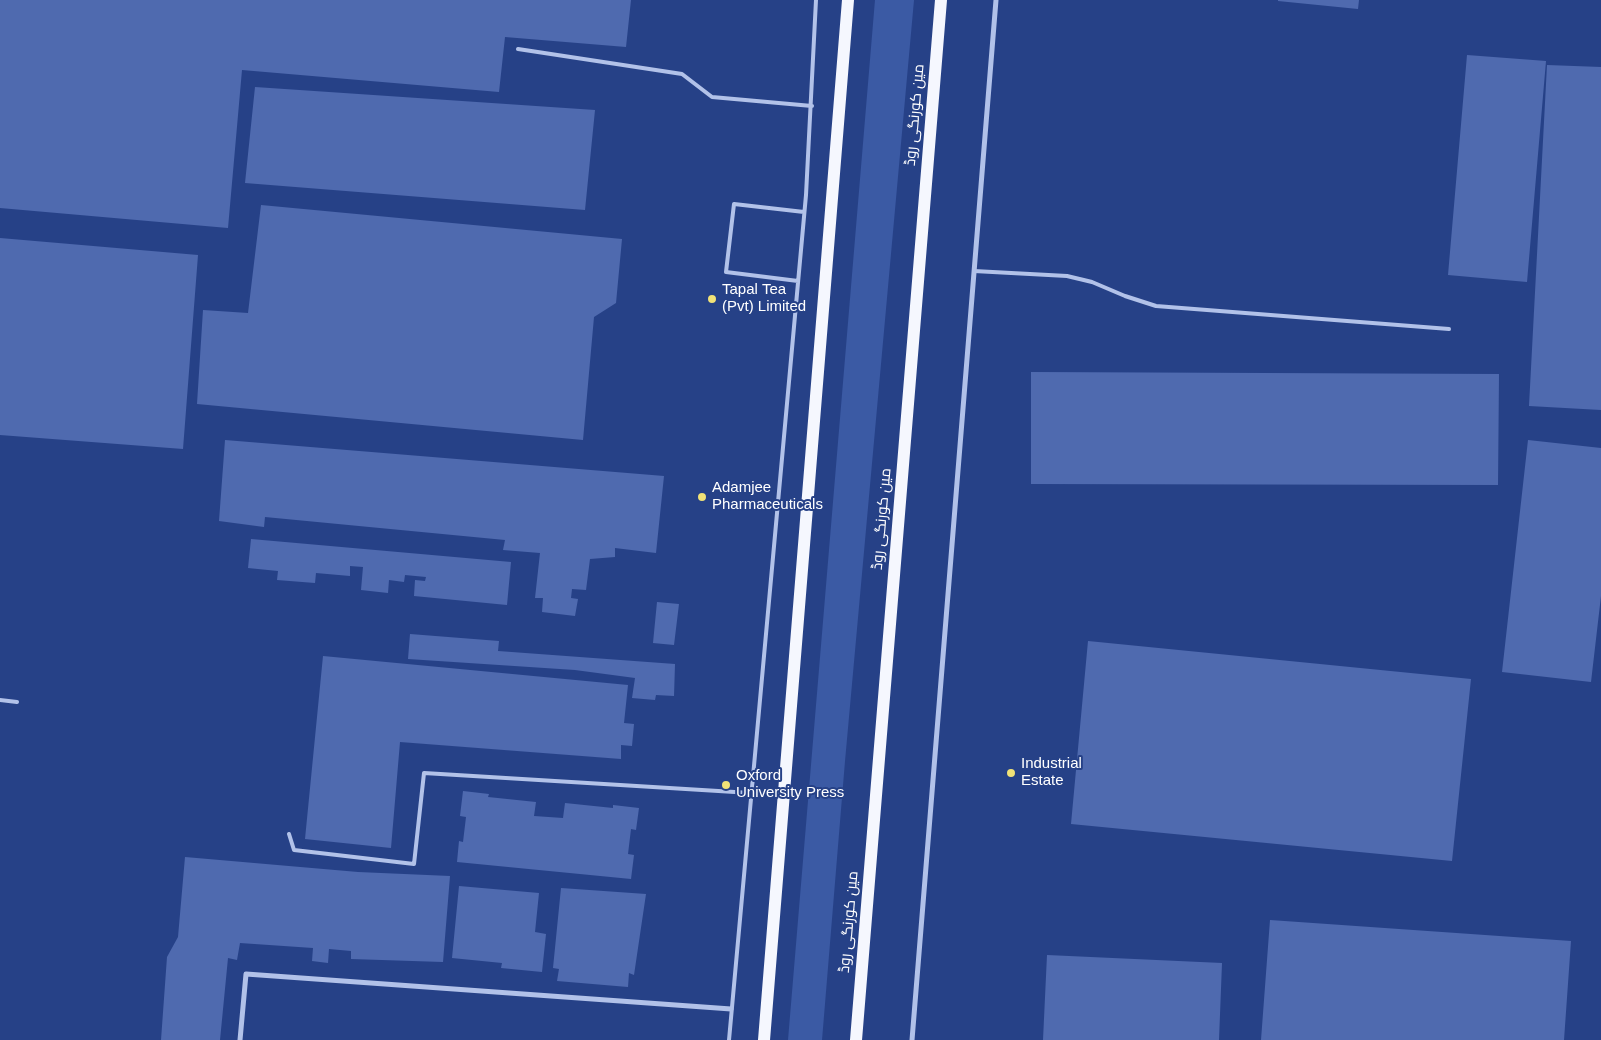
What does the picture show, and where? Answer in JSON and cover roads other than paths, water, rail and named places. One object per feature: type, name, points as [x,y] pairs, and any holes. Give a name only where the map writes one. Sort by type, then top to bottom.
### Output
[{"type":"main road","points":[[764,1040],[848,0]]},
{"type":"main road","name":"مین کورنگی روڈ","points":[[856,1040],[941,0]]},
{"type":"street","points":[[912,1040],[996,0]]},
{"type":"street","points":[[240,1040],[246,974],[731,1009]]},
{"type":"lane","points":[[729,1040],[804,212],[812,106],[816,0]]},
{"type":"lane","points":[[518,49],[682,74],[712,97],[812,106]]},
{"type":"lane","points":[[798,280],[726,272],[734,204],[804,212]]},
{"type":"lane","points":[[974,271],[1066,276],[1092,282],[1125,296],[1156,306],[1449,329]]},
{"type":"lane","points":[[0,700],[17,702]]},
{"type":"lane","points":[[289,834],[294,850],[414,864],[424,773],[751,793]]},
{"type":"place","name":"Tapal Tea (Pvt) Limited","points":[[712,299]]},
{"type":"place","name":"Adamjee Pharmaceuticals","points":[[702,497]]},
{"type":"place","name":"Industrial Estate","points":[[1011,773]]},
{"type":"place","name":"Oxford University Press","points":[[726,785]]}]
